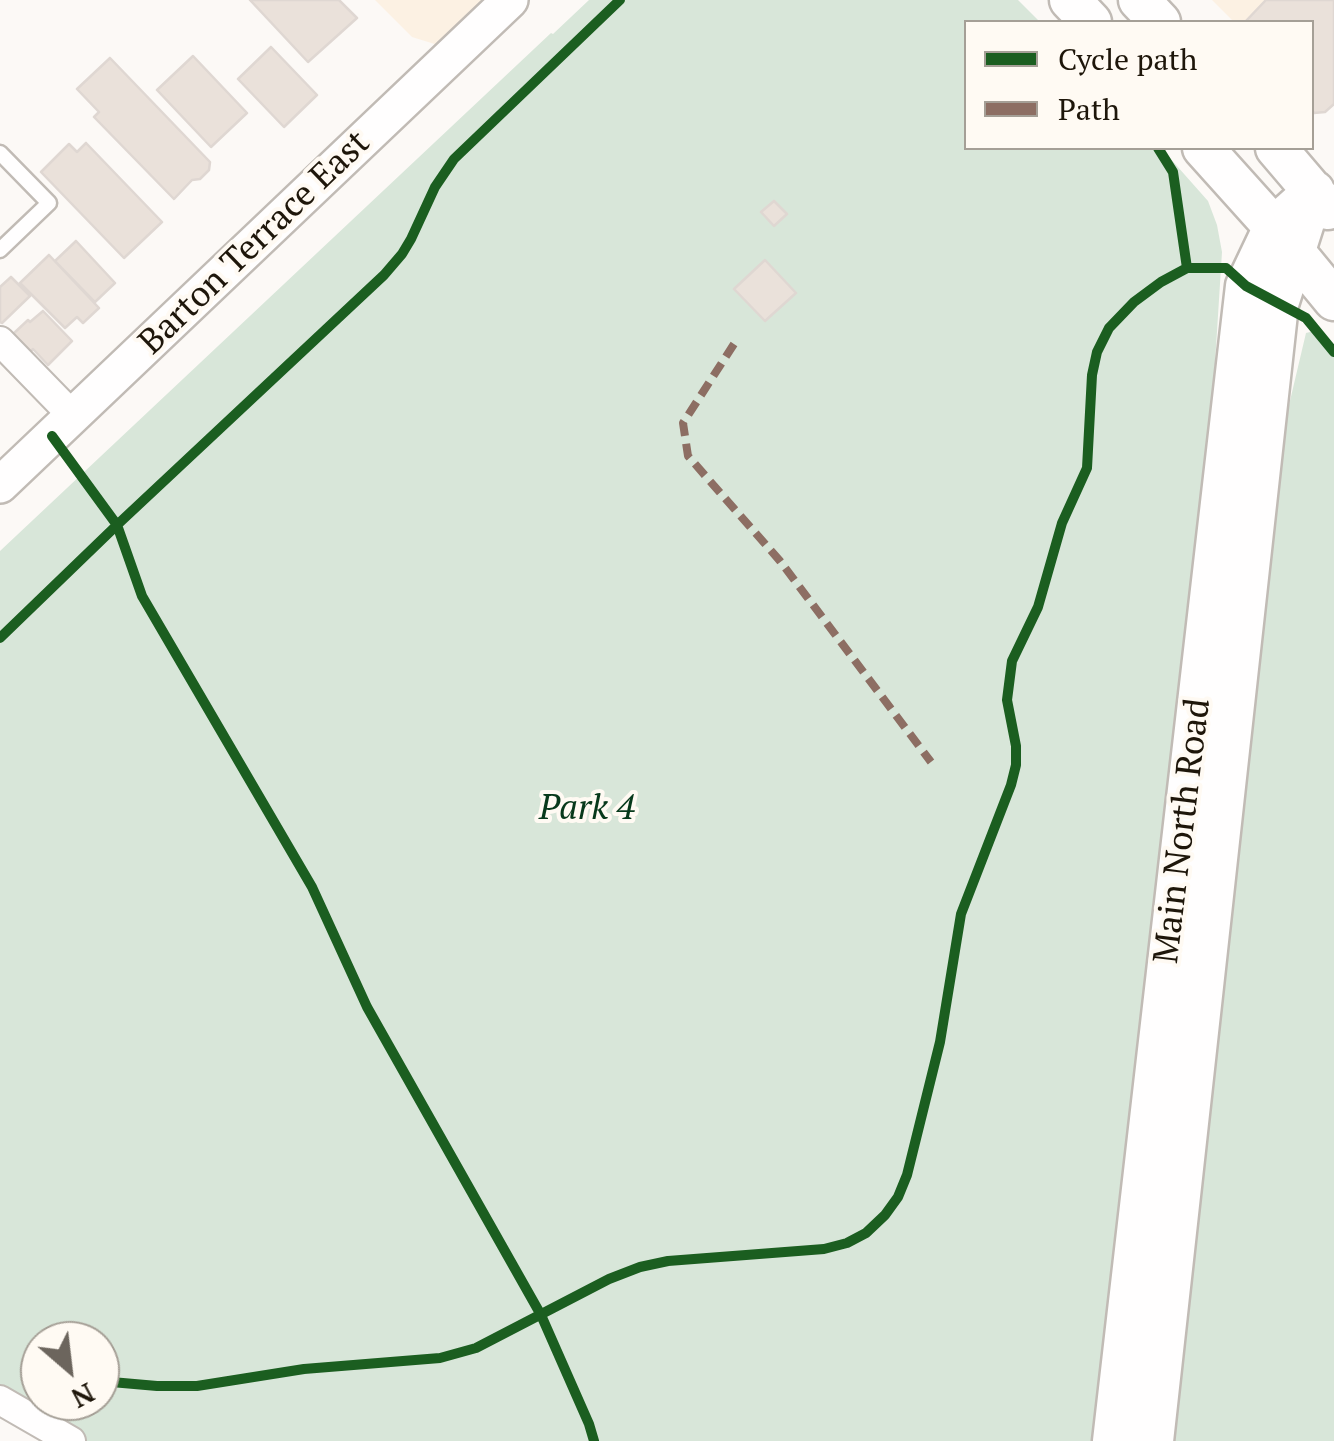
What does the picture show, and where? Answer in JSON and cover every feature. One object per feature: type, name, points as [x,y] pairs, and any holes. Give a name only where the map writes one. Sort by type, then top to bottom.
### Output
[{"type":"main road","points":[[1070,0],[1088,20]]},
{"type":"main road","points":[[1139,0],[1158,20]]},
{"type":"main road","points":[[1205,150],[1334,300]]},
{"type":"main road","points":[[1278,150],[1327,193],[1284,240]]},
{"type":"main road","name":"Main North Road","points":[[1112,1441],[1246,286],[1284,240]]},
{"type":"main road","name":"Main North Road","points":[[1153,1441],[1284,240]]},
{"type":"street","name":"Barton Terrace East","points":[[0,485],[510,0]]},
{"type":"street","points":[[0,342],[73,416]]},
{"type":"street","points":[[0,1400],[71,1441]]},
{"type":"lane","points":[[0,153],[49,203],[0,250]]},
{"type":"shaded area","points":[[375,0],[510,0],[457,51],[412,37]]},
{"type":"shaded area","points":[[1212,0],[1334,0],[1320,110],[1314,104],[1314,20],[1232,20]]},
{"type":"green space","name":"Park 4","points":[[589,0],[1018,0],[1038,20],[964,20],[964,150],[1163,150],[1208,201],[1222,252],[1194,696],[1101,1441],[82,1441],[46,1421],[120,1421],[120,1321],[20,1321],[20,1406],[0,1395],[0,551]]},
{"type":"green space","points":[[1314,331],[1334,357],[1334,1441],[1169,1441],[1197,1150],[1289,405],[1306,333]]},
{"type":"building","points":[[250,0],[339,0],[357,18],[308,62]]},
{"type":"building","points":[[1266,0],[1334,0],[1334,104],[1325,112],[1314,113],[1314,20],[1247,20]]},
{"type":"building","points":[[271,47],[317,95],[284,127],[238,79]]},
{"type":"building","points":[[193,56],[247,113],[211,147],[157,90]]},
{"type":"building","points":[[110,58],[210,162],[209,170],[200,179],[192,180],[174,199],[94,117],[99,112],[77,89]]},
{"type":"building","points":[[86,143],[162,222],[124,258],[41,172],[69,144],[77,152]]},
{"type":"building","points":[[774,201],[787,214],[774,226],[761,212]]},
{"type":"building","points":[[76,241],[115,283],[95,302],[55,261]]},
{"type":"building","points":[[49,255],[99,308],[83,323],[77,317],[65,328],[20,283]]},
{"type":"building","points":[[765,260],[796,293],[765,321],[734,289]]},
{"type":"building","points":[[11,277],[30,296],[2,323],[0,287]]},
{"type":"building","points":[[43,311],[72,341],[48,365],[13,334]]},
{"type":"marked path","points":[[734,344],[683,423],[688,456],[780,561],[931,762]]},
{"type":"cycle path","points":[[0,638],[384,275],[402,254],[435,187],[454,159],[620,0]]},
{"type":"cycle path","points":[[1159,150],[1173,172],[1187,268]]},
{"type":"cycle path","points":[[120,1383],[197,1386],[304,1369],[440,1358],[476,1348],[640,1267],[668,1261],[824,1249],[866,1233],[898,1197],[907,1175],[940,1042],[961,914],[1016,765],[1007,700],[1012,661],[1038,607],[1062,523],[1087,468],[1092,375],[1097,352],[1109,328],[1134,302],[1187,268],[1226,268],[1246,286],[1306,318],[1334,352]]},
{"type":"cycle path","points":[[52,436],[117,525],[142,596],[312,887],[367,1007],[541,1315],[594,1441]]}]
